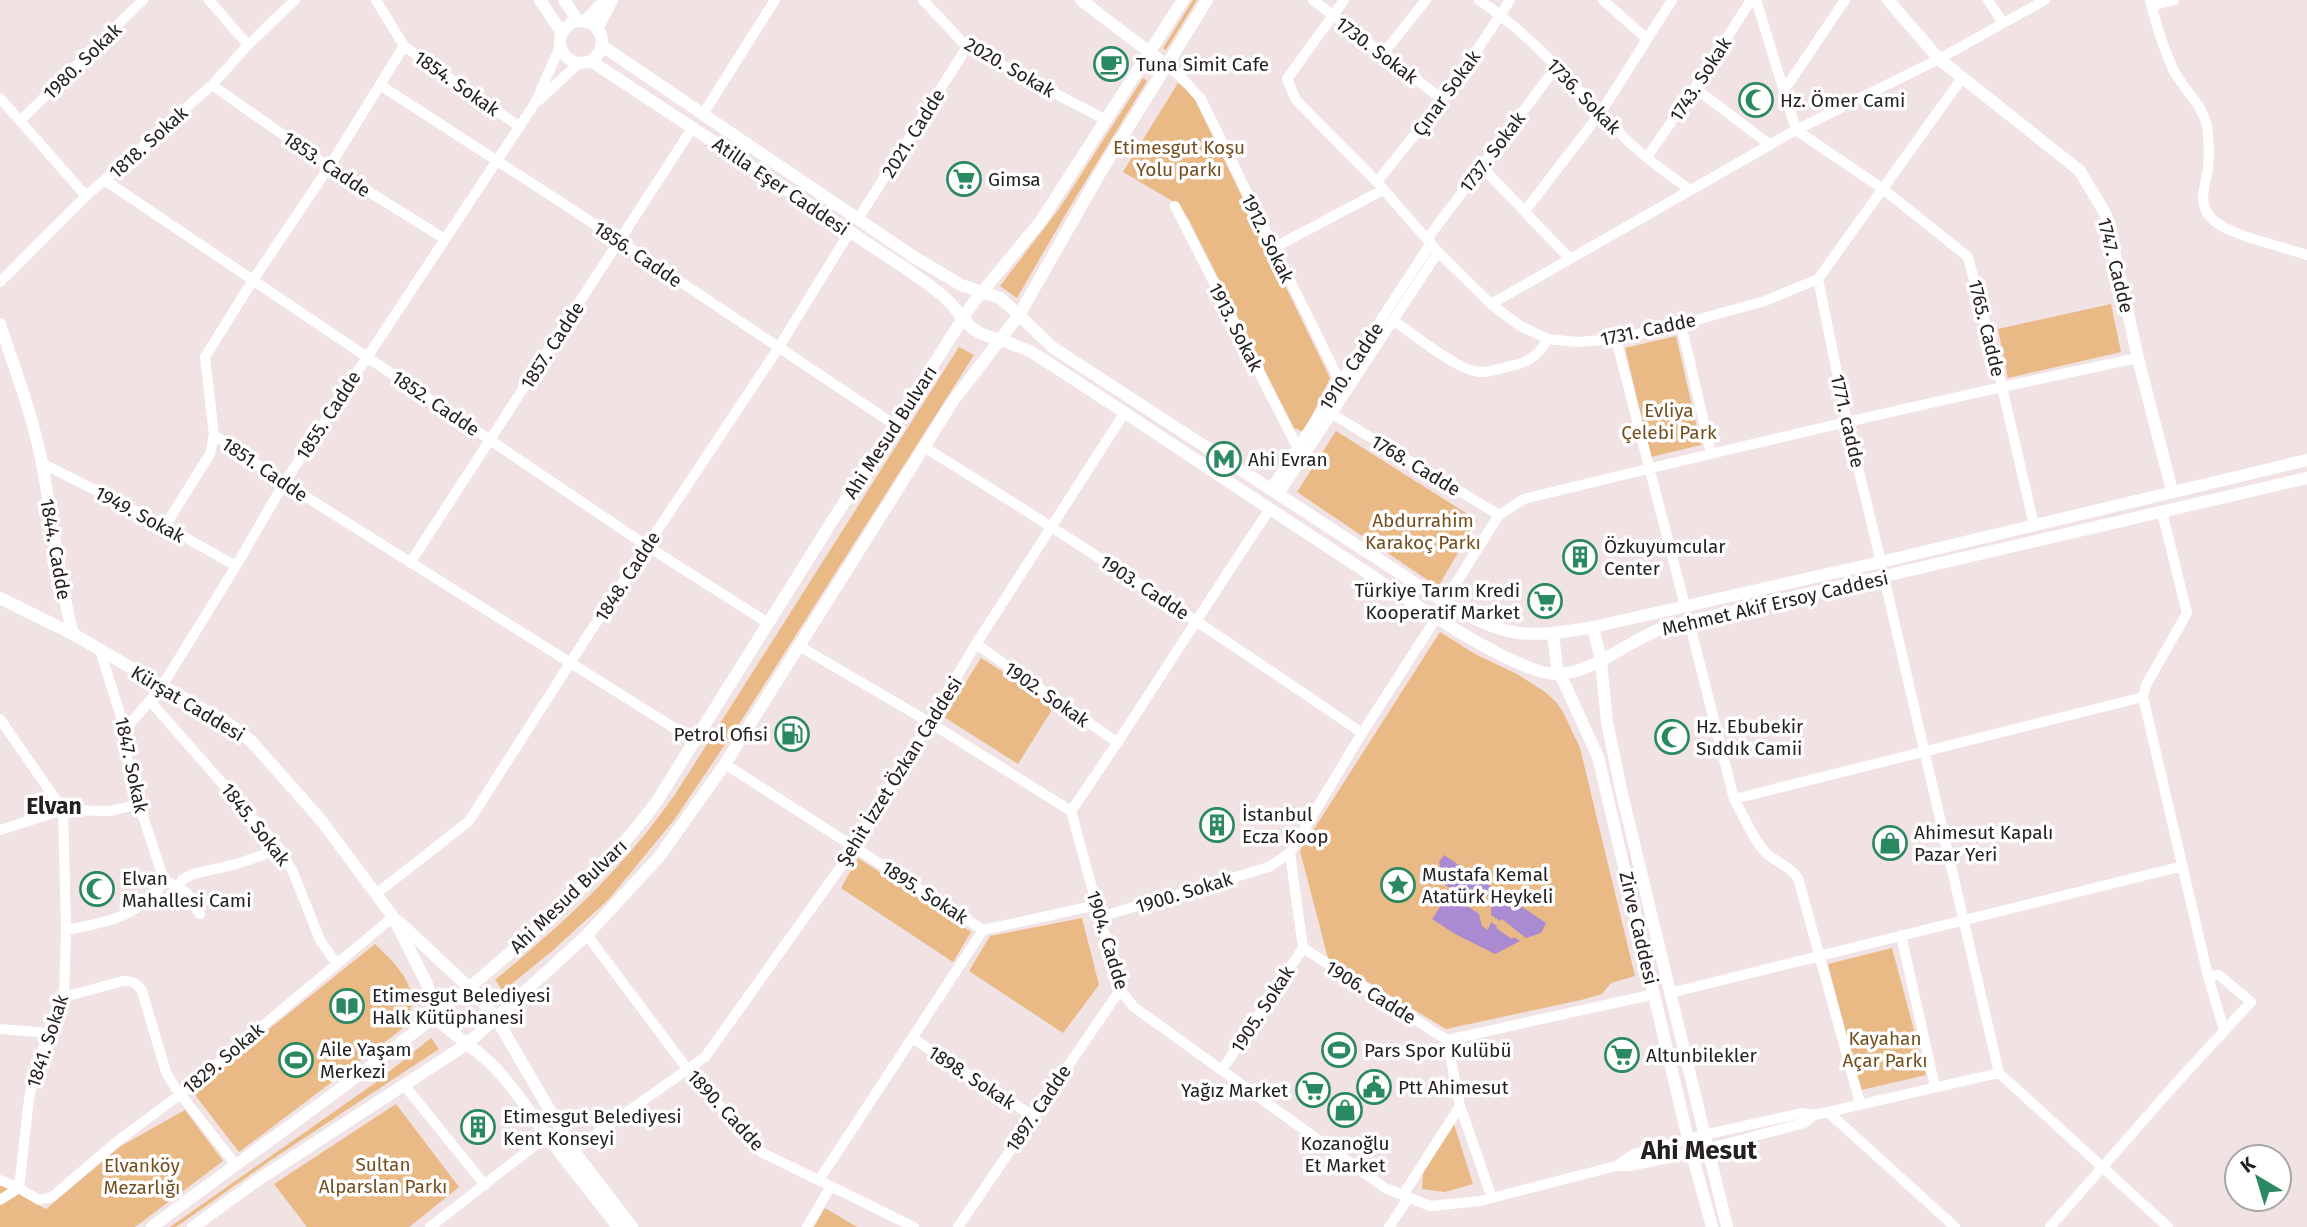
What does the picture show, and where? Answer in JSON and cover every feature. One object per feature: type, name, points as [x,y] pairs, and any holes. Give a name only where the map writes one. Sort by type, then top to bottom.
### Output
[{"type":"main road","points":[[540,0],[561,40],[566,57],[585,62],[597,55],[601,35],[597,29],[582,21],[564,0]]},
{"type":"main road","points":[[561,40],[571,23],[582,21],[605,0]]},
{"type":"main road","points":[[597,29],[612,0]]},
{"type":"main road","points":[[1081,0],[1148,54],[1166,65]]},
{"type":"main road","name":"Ahi Mesud Bulvarı","points":[[152,1227],[375,1065],[438,1015],[540,928],[606,864],[657,802],[768,623],[982,291],[1040,222],[1183,0]]},
{"type":"main road","name":"Ahi Mesud Bulvarı","points":[[194,1227],[258,1180],[467,1044],[587,935],[659,857],[725,764],[959,392],[1019,315],[1102,168],[1207,0]]},
{"type":"main road","name":"1747. Cadde","points":[[1888,0],[1939,59],[2080,171],[2106,215],[2138,358],[2172,491]]},
{"type":"main road","name":"Atilla Eşer Caddesi","points":[[601,45],[914,257],[961,285],[982,291]]},
{"type":"main road","name":"Atilla Eşer Caddesi","points":[[585,62],[693,127],[905,268],[938,292],[963,321]]},
{"type":"main road","points":[[982,291],[1000,298],[1019,315]]},
{"type":"main road","name":"Mehmet Akif Ersoy Caddesi","points":[[1019,315],[1052,347],[1444,602],[1478,622],[1511,633],[1553,634],[1593,627],[1881,562],[2307,460]]},
{"type":"main road","points":[[963,321],[979,333],[1030,351],[1437,617],[1508,658],[1560,674]]},
{"type":"main road","name":"1844. Cadde","points":[[0,324],[29,408],[42,463],[63,594],[73,634]]},
{"type":"main road","name":"Mehmet Akif Ersoy Caddesi","points":[[1560,674],[1601,660],[1651,632],[1689,621],[2307,478]]},
{"type":"main road","name":"Kürşat Caddesi","points":[[0,598],[73,634],[232,726],[250,741],[321,820],[393,917],[447,1029],[505,1077],[618,1227]]},
{"type":"main road","name":"Zirve Caddesi","points":[[1593,627],[1601,660],[1607,722],[1622,794],[1727,1227]]},
{"type":"main road","name":"Zirve Caddesi","points":[[1553,634],[1555,659],[1560,674],[1574,699],[1598,757],[1688,1140],[1713,1227]]},
{"type":"main road","name":"Kürşat Caddesi","points":[[393,917],[469,988],[496,1018],[573,1150],[632,1227]]},
{"type":"street","name":"1980. Sokak","points":[[20,121],[143,0]]},
{"type":"street","points":[[209,0],[248,45]]},
{"type":"street","name":"1818. Sokak","points":[[0,282],[86,196],[212,85],[248,45],[295,0]]},
{"type":"street","name":"1854. Sokak","points":[[376,0],[404,46],[520,127]]},
{"type":"street","points":[[703,114],[775,0]]},
{"type":"street","name":"2020. Sokak","points":[[923,0],[967,47],[1107,120]]},
{"type":"street","name":"1730. Sokak","points":[[1312,0],[1443,100]]},
{"type":"street","points":[[1332,16],[1344,0]]},
{"type":"street","points":[[1382,55],[1426,0]]},
{"type":"street","name":"1736. Sokak","points":[[1479,0],[1501,14],[1557,66],[1632,145],[1690,190]]},
{"type":"street","name":"Çınar Sokak","points":[[1380,186],[1443,100],[1510,0]]},
{"type":"street","points":[[1603,0],[1647,39]]},
{"type":"street","points":[[1525,211],[1601,112],[1672,0]]},
{"type":"street","points":[[1753,0],[1797,130]]},
{"type":"street","name":"1743. Sokak","points":[[1647,157],[1753,0]]},
{"type":"street","points":[[1785,89],[1844,0]]},
{"type":"street","points":[[1988,0],[2003,23]]},
{"type":"street","points":[[1491,304],[1797,130],[1939,59],[2046,0]]},
{"type":"street","points":[[2174,0],[2151,3],[2164,48],[2176,74],[2198,104],[2207,126],[2208,166],[2203,194],[2204,208],[2214,220],[2234,231],[2307,255]]},
{"type":"street","name":"1731. Cadde","points":[[1332,16],[1287,79],[1296,100],[1380,186],[1438,252],[1491,304],[1520,326],[1548,339],[1578,342],[1616,340],[1765,301],[1818,279]]},
{"type":"street","name":"1855. Cadde","points":[[125,730],[162,686],[284,483],[536,103],[561,40]]},
{"type":"street","name":"1851. Cadde","points":[[404,46],[205,357],[214,435],[284,483],[695,741]]},
{"type":"street","name":"2021. Cadde","points":[[858,219],[967,47]]},
{"type":"street","name":"1855. Cadde","points":[[536,103],[585,62]]},
{"type":"street","name":"1912. Sokak","points":[[1166,65],[1182,78],[1200,99],[1340,382]]},
{"type":"street","name":"1737. Sokak","points":[[1429,241],[1481,166],[1557,66]]},
{"type":"street","points":[[1818,279],[1962,78]]},
{"type":"street","name":"1853. Cadde","points":[[212,85],[329,167],[445,239]]},
{"type":"street","name":"1856. Cadde","points":[[380,85],[895,425]]},
{"type":"street","points":[[1695,88],[1770,145]]},
{"type":"street","points":[[0,98],[86,196]]},
{"type":"street","name":"1857. Cadde","points":[[410,563],[693,127]]},
{"type":"street","name":"1765. Cadde","points":[[1797,130],[1883,189],[1968,257],[2034,525]]},
{"type":"street","points":[[1481,166],[1570,258]]},
{"type":"street","name":"1852. Cadde","points":[[106,181],[647,546],[768,623]]},
{"type":"street","points":[[1273,248],[1380,186]]},
{"type":"street","name":"1913. Sokak","points":[[1175,206],[1297,447]]},
{"type":"street","name":"1848. Cadde","points":[[376,894],[469,821],[569,664],[779,347],[849,233]]},
{"type":"street","name":"1910. Cadde","points":[[1275,491],[1297,447],[1429,241]]},
{"type":"street","name":"1910. Cadde","points":[[1275,491],[1332,414],[1438,252]]},
{"type":"street","name":"1771. cadde","points":[[1818,279],[1847,422],[1881,562]]},
{"type":"street","points":[[1393,320],[1464,368],[1475,371],[1486,372],[1526,362],[1539,354],[1548,339]]},
{"type":"street","points":[[1681,324],[1711,453]]},
{"type":"street","points":[[1616,340],[1685,606]]},
{"type":"street","points":[[1444,602],[1499,515],[1524,499],[1711,453],[2138,358]]},
{"type":"street","name":"Şehit İzzet Özkan Caddesi","points":[[573,1150],[705,1057],[855,847],[976,644],[1125,412]]},
{"type":"street","name":"1768. Cadde","points":[[1332,414],[1499,515]]},
{"type":"street","points":[[165,526],[210,454],[214,435]]},
{"type":"street","name":"1903. Cadde","points":[[924,447],[1196,619],[1362,733]]},
{"type":"street","name":"1949. Sokak","points":[[42,463],[236,566]]},
{"type":"street","points":[[799,646],[929,722],[1071,811],[1270,509]]},
{"type":"street","points":[[2162,512],[2187,613],[2146,685],[2143,697],[2208,976],[2224,1030]]},
{"type":"street","points":[[1884,577],[1999,1073],[2168,1227]]},
{"type":"street","points":[[1303,948],[1290,853],[1362,733],[1437,617]]},
{"type":"street","points":[[1689,621],[1734,799],[1762,848],[1798,878],[1860,1103]]},
{"type":"street","name":"1902. Sokak","points":[[976,644],[1118,743]]},
{"type":"street","name":"1847. Sokak","points":[[100,650],[125,730],[126,754],[139,804],[164,880]]},
{"type":"street","points":[[1734,799],[2143,697]]},
{"type":"street","name":"1845. Sokak","points":[[149,701],[279,849],[293,872],[320,940],[336,963]]},
{"type":"street","points":[[0,719],[62,810]]},
{"type":"street","name":"1895. Sokak","points":[[725,764],[983,930]]},
{"type":"street","points":[[0,830],[62,810],[110,811],[139,804]]},
{"type":"street","name":"1841. Sokak","points":[[19,1188],[29,1099],[36,1066],[64,997],[66,930],[62,810]]},
{"type":"street","name":"1904. Cadde","points":[[1071,811],[1120,990],[1134,1007],[1385,1188],[1430,1206],[1492,1198],[1616,1166],[1629,1166],[1708,1149],[1804,1123],[1814,1115]]},
{"type":"street","points":[[179,887],[182,880],[189,875],[237,864],[279,849]]},
{"type":"street","name":"1900. Sokak","points":[[1100,917],[1269,867],[1290,853]]},
{"type":"street","points":[[1670,993],[2183,866]]},
{"type":"street","points":[[66,930],[105,923],[121,917],[154,897],[164,880],[187,893],[200,914]]},
{"type":"street","points":[[819,1180],[983,930],[1097,905]]},
{"type":"street","name":"1829. Sokak","points":[[19,1188],[39,1200],[51,1196],[180,1094],[393,917]]},
{"type":"street","name":"1890. Cadde","points":[[587,935],[688,1070],[761,1152],[914,1227]]},
{"type":"street","points":[[1901,935],[1935,1087]]},
{"type":"street","name":"1906. Cadde","points":[[1303,948],[1447,1040]]},
{"type":"street","name":"1905. Sokak","points":[[1222,1070],[1303,948]]},
{"type":"street","points":[[2050,1227],[2251,1002],[2219,975],[2208,976]]},
{"type":"street","points":[[64,997],[123,981],[138,984],[166,1072],[236,1165]]},
{"type":"street","name":"1897. Cadde","points":[[958,1227],[1120,990]]},
{"type":"street","points":[[1492,1198],[1460,1106],[1447,1040],[1655,994]]},
{"type":"street","points":[[0,1029],[48,1033]]},
{"type":"street","name":"1898. Sokak","points":[[912,1038],[1033,1116]]},
{"type":"street","points":[[1814,1115],[1999,1073]]},
{"type":"street","points":[[404,1084],[485,1185]]},
{"type":"street","points":[[1389,1227],[1460,1106]]},
{"type":"street","points":[[1828,1112],[1955,1227]]},
{"type":"street","name":"1904. Cadde","points":[[1616,1166],[1634,1154],[1704,1135],[1802,1113],[1814,1115]]},
{"type":"street","points":[[430,1227],[547,1136]]},
{"type":"street","points":[[0,1180],[19,1188]]},
{"type":"street","points":[[807,1227],[831,1186]]},
{"type":"street","points":[[0,1200],[19,1188]]},
{"type":"green space","points":[[1193,0],[1197,0],[1166,50],[1163,48]]},
{"type":"green space","points":[[1143,78],[1147,81],[1017,298],[1000,286],[1059,209]]},
{"type":"green space","name":"Etimesgut Koşu Yolu parkı","points":[[1178,83],[1192,94],[1330,378],[1304,432],[1294,428],[1179,205],[1123,172]]},
{"type":"green space","points":[[2111,304],[2121,352],[2008,378],[1998,329]]},
{"type":"green space","name":"Evliya Çelebi Park","points":[[1676,336],[1701,445],[1651,457],[1625,348]]},
{"type":"green space","points":[[959,347],[974,355],[743,718],[674,820],[609,899],[503,991],[495,980],[592,893],[656,821],[676,793]]},
{"type":"green space","name":"Abdurrahim Karakoç Parkı","points":[[1336,431],[1477,520],[1438,587],[1297,492]]},
{"type":"green space","points":[[1440,632],[1545,692],[1563,712],[1580,748],[1635,976],[1611,983],[1602,994],[1581,1000],[1446,1029],[1328,958],[1300,851]]},
{"type":"green space","points":[[981,658],[1055,705],[1018,764],[944,717]]},
{"type":"green space","points":[[858,858],[971,932],[953,962],[841,888]]},
{"type":"green space","points":[[1082,918],[1099,985],[1063,1033],[969,971],[990,936]]},
{"type":"green space","name":"Aile Yaşam Merkezi","points":[[375,944],[401,972],[409,988],[411,1007],[402,1029],[239,1152],[192,1091]]},
{"type":"green space","name":"Kayahan Açar Parkı","points":[[1892,948],[1926,1075],[1861,1090],[1828,964]]},
{"type":"green space","points":[[431,1038],[439,1049],[268,1162],[176,1227],[170,1227],[375,1083]]},
{"type":"green space","name":"Sultan Alparslan Parkı","points":[[396,1104],[459,1187],[409,1227],[307,1227],[274,1184]]},
{"type":"green space","name":"Elvanköy Mezarlığı","points":[[185,1110],[223,1161],[135,1227],[0,1227],[0,1184],[46,1209],[121,1146]]},
{"type":"green space","points":[[1454,1124],[1473,1184],[1445,1192],[1422,1189],[1423,1171]]},
{"type":"green space","points":[[825,1208],[857,1227],[814,1227]]},
{"type":"shaded area","points":[[1444,855],[1546,923],[1541,933],[1526,938],[1502,919],[1500,921],[1491,915],[1492,895],[1476,899],[1476,905],[1444,884],[1439,862]]},
{"type":"shaded area","points":[[1445,891],[1479,914],[1482,926],[1488,930],[1491,922],[1512,939],[1514,937],[1520,941],[1495,954],[1432,919],[1446,898]]},
{"type":"place","name":"Tuna Simit Cafe","points":[[1111,64]]},
{"type":"place","name":"Hz. Ömer Cami","points":[[1756,100]]},
{"type":"place","name":"Gimsa","points":[[964,179]]},
{"type":"place","name":"Ahi Evran","points":[[1224,459]]},
{"type":"place","name":"Özkuyumcular Center","points":[[1580,557]]},
{"type":"place","name":"Türkiye Tarım Kredi Kooperatif Market","points":[[1545,601]]},
{"type":"place","name":"Petrol Ofisi","points":[[792,734]]},
{"type":"place","name":"Hz. Ebubekir Sıddık Camii","points":[[1672,737]]},
{"type":"place","name":"İstanbul Ecza Koop","points":[[1217,825]]},
{"type":"place","name":"Ahimesut Kapalı Pazar Yeri","points":[[1890,843]]},
{"type":"place","name":"Mustafa Kemal Atatürk Heykeli","points":[[1398,885]]},
{"type":"place","name":"Elvan Mahallesi Cami","points":[[97,889]]},
{"type":"place","name":"Etimesgut Belediyesi Halk Kütüphanesi","points":[[347,1006]]},
{"type":"place","name":"Pars Spor Kulübü","points":[[1339,1050]]},
{"type":"place","name":"Altunbilekler","points":[[1622,1055]]},
{"type":"place","name":"Aile Yaşam Merkezi","points":[[296,1060]]},
{"type":"place","name":"Ptt Ahimesut","points":[[1374,1087]]},
{"type":"place","name":"Yağız Market","points":[[1313,1090]]},
{"type":"place","name":"Kozanoğlu Et Market","points":[[1345,1110]]},
{"type":"place","name":"Etimesgut Belediyesi Kent Konseyi","points":[[478,1127]]},
{"type":"district","name":"Elvan","points":[[54,806]]},
{"type":"district","name":"Ahi Mesut","points":[[1699,1150]]}]
